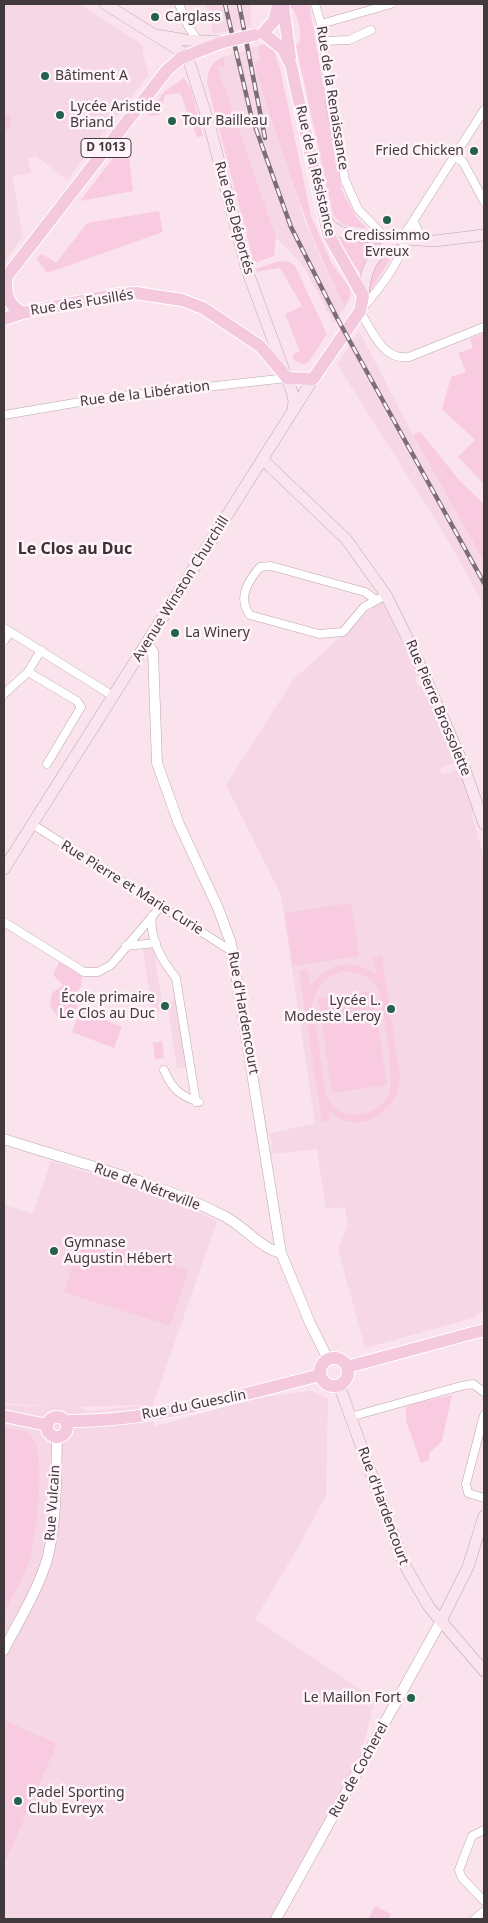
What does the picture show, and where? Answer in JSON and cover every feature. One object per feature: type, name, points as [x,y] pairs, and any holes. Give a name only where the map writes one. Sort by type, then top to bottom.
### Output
[{"type":"main road","points":[[105,4],[152,34],[179,55],[259,34],[274,21],[278,4]]},
{"type":"main road","points":[[283,4],[291,64]]},
{"type":"main road","points":[[152,34],[198,41],[223,42]]},
{"type":"main road","name":"Rue de la Résistance","points":[[259,34],[283,49],[291,64],[322,213],[334,247],[362,296]]},
{"type":"main road","name":"D 1013","points":[[5,278],[179,55]]},
{"type":"main road","name":"Rue des Déportés","points":[[179,55],[210,127],[247,270],[294,401],[292,412]]},
{"type":"main road","points":[[322,213],[331,226],[340,232],[397,239],[424,240],[457,240],[484,235]]},
{"type":"main road","points":[[360,311],[364,282],[369,266],[376,254],[397,239]]},
{"type":"main road","points":[[5,278],[6,296],[10,304],[22,312]]},
{"type":"main road","name":"Rue des Fusillés","points":[[4,319],[22,312],[136,293],[182,300],[202,308],[260,346],[287,378]]},
{"type":"main road","name":"Avenue Winston Churchill","points":[[5,866],[313,379],[360,311]]},
{"type":"main road","points":[[287,378],[313,379]]},
{"type":"main road","name":"Rue Pierre Brossolette","points":[[263,460],[346,539],[416,656],[463,764],[484,824]]},
{"type":"main road","points":[[347,1367],[484,1330]]},
{"type":"main road","points":[[328,1359],[338,1359],[347,1367],[347,1377],[339,1385],[329,1384],[320,1375],[322,1366],[328,1359]]},
{"type":"main road","name":"Rue du Guesclin","points":[[66,1421],[107,1419],[167,1412],[245,1395],[320,1375]]},
{"type":"main road","name":"Rue d'Hardencourt","points":[[339,1385],[404,1564],[427,1603],[484,1671]]},
{"type":"main road","points":[[4,1416],[47,1425]]},
{"type":"main road","points":[[57,1416],[66,1421],[66,1432],[57,1437],[50,1434],[47,1425],[50,1419],[57,1416]]},
{"type":"main road","points":[[441,1621],[468,1566],[484,1516]]},
{"type":"street","points":[[179,4],[190,30],[198,41]]},
{"type":"street","name":"Rue de la Renaissance","points":[[315,4],[321,24],[331,108],[348,189],[362,214],[397,239]]},
{"type":"street","points":[[321,24],[391,4]]},
{"type":"street","points":[[323,41],[349,40],[371,30]]},
{"type":"street","points":[[484,112],[414,222],[397,239],[402,250],[373,297],[360,311],[378,342],[389,354],[400,358],[440,345],[484,327]]},
{"type":"street","points":[[455,156],[463,162],[484,200]]},
{"type":"street","points":[[414,222],[424,240]]},
{"type":"street","name":"Rue de la Libération","points":[[4,415],[114,397],[287,378]]},
{"type":"street","points":[[260,566],[271,566],[381,597],[364,607],[343,632],[319,634],[250,615],[243,604],[245,591],[260,566]]},
{"type":"street","points":[[4,641],[7,630],[113,696]]},
{"type":"street","name":"Rue d'Hardencourt","points":[[147,642],[152,652],[157,763],[179,824],[225,924],[233,952],[282,1253],[310,1323],[328,1359]]},
{"type":"street","points":[[4,694],[28,672],[41,650]]},
{"type":"street","points":[[138,657],[153,670]]},
{"type":"street","points":[[28,672],[77,702],[81,707],[47,764]]},
{"type":"street","name":"Rue Pierre et Marie Curie","points":[[32,824],[233,952]]},
{"type":"street","points":[[4,922],[84,972],[98,972],[111,966],[161,906]]},
{"type":"street","points":[[152,916],[156,943],[164,964],[176,978],[198,1102],[181,1095],[172,1088],[164,1070]]},
{"type":"street","points":[[126,946],[156,943]]},
{"type":"street","name":"Rue de Nétreville","points":[[4,1139],[121,1176],[188,1201],[224,1216],[261,1243],[282,1253]]},
{"type":"street","points":[[350,1417],[461,1386],[473,1384],[484,1392]]},
{"type":"street","points":[[484,1415],[466,1484],[468,1493],[484,1498]]},
{"type":"street","name":"Rue Vulcain","points":[[4,1650],[38,1584],[47,1558],[53,1527],[57,1437]]},
{"type":"street","name":"Rue de Cocherel","points":[[276,1919],[441,1621]]},
{"type":"street","points":[[484,1830],[472,1836],[459,1870],[462,1878],[484,1901]]},
{"type":"street","points":[[475,1919],[484,1911]]},
{"type":"shaded area","name":"Lycée Aristide Briand","points":[[4,4],[79,4],[143,45],[143,54],[149,75],[67,180],[36,156],[28,158],[31,173],[12,176],[23,236],[4,262]]},
{"type":"shaded area","points":[[206,4],[250,4],[252,27],[213,34]]},
{"type":"shaded area","points":[[290,4],[309,4],[342,191],[357,218],[367,229],[343,225],[333,215],[296,45],[300,37],[299,25],[293,9],[290,9]]},
{"type":"shaded area","points":[[264,44],[274,51],[280,68],[311,216],[332,264],[349,287],[351,295],[345,307],[306,219],[254,66],[260,58],[258,46]]},
{"type":"shaded area","points":[[258,46],[260,58],[254,67],[303,216],[327,273],[345,307],[334,324],[304,267],[276,237],[218,68],[225,65],[224,57]]},
{"type":"shaded area","points":[[224,57],[225,66],[218,68],[276,237],[274,256],[254,263],[207,83],[211,67],[216,61]]},
{"type":"shaded area","points":[[184,78],[191,89],[203,136],[197,137],[180,93],[165,95],[160,115],[147,116],[164,92]]},
{"type":"shaded area","points":[[10,114],[12,129],[4,130],[4,115]]},
{"type":"shaded area","points":[[127,140],[133,191],[80,201]]},
{"type":"shaded area","points":[[159,211],[163,232],[47,273],[36,258],[42,254],[56,263],[87,223]]},
{"type":"shaded area","points":[[339,239],[376,242],[378,244],[367,257],[361,274],[337,242]]},
{"type":"shaded area","points":[[398,247],[368,295],[368,287],[375,266],[384,255]]},
{"type":"shaded area","points":[[279,261],[289,262],[295,266],[327,334],[310,360],[305,364],[297,362],[292,355],[300,351],[285,314],[302,306],[280,268],[257,272],[256,269]]},
{"type":"shaded area","points":[[359,331],[413,435],[484,561],[484,605],[448,540],[337,364]]},
{"type":"shaded area","points":[[484,333],[484,484],[458,457],[475,440],[442,409],[451,377],[466,372],[458,353],[473,348],[470,339]]},
{"type":"shaded area","points":[[420,431],[459,480],[484,504],[484,561],[413,435]]},
{"type":"shaded area","name":"Lycée L. Modeste Leroy","points":[[382,601],[417,675],[415,680],[418,686],[422,686],[456,762],[440,768],[442,775],[459,769],[474,812],[472,814],[484,859],[484,1309],[473,1318],[365,1348],[338,1249],[348,1225],[345,1207],[326,1209],[317,1149],[271,1154],[272,1140],[268,1134],[315,1123],[281,895],[226,785],[293,680]]},
{"type":"shaded area","points":[[351,903],[359,956],[293,966],[285,913]]},
{"type":"shaded area","name":"École primaire Le Clos au Duc","points":[[153,945],[162,1002],[178,1000],[189,1067],[177,1068],[168,1010],[153,1013],[142,946]]},
{"type":"shaded area","points":[[382,956],[400,1079],[397,1091],[392,1102],[374,1118],[363,1122],[352,1122],[340,1119],[329,1111],[330,1120],[322,1122],[299,970],[307,969],[310,986],[325,972],[341,965],[359,966],[377,976],[373,958]],"holes":[[[342,971],[365,976],[376,985],[382,1004],[390,1057],[390,1093],[377,1108],[368,1113],[358,1115],[340,1111],[332,1105],[327,1096],[312,1006],[322,984],[330,976]]]},
{"type":"shaded area","points":[[59,962],[82,973],[81,986],[76,994],[77,1007],[72,1018],[57,1016],[50,1006],[52,993],[63,985],[53,975]]},
{"type":"shaded area","points":[[373,991],[387,1085],[332,1093],[318,999]]},
{"type":"shaded area","points":[[80,1010],[122,1027],[114,1048],[72,1032]]},
{"type":"shaded area","points":[[162,1041],[164,1058],[155,1059],[153,1043]]},
{"type":"shaded area","points":[[51,1161],[160,1195],[217,1221],[153,1405],[154,1427],[251,1399],[311,1391],[328,1399],[326,1495],[300,1544],[255,1619],[375,1699],[360,1759],[276,1919],[4,1919],[4,1405],[56,1407],[4,1403],[4,1205],[33,1214]],"holes":[[[148,1405],[89,1411],[79,1407],[64,1407]]]},
{"type":"shaded area","points":[[82,1236],[188,1270],[170,1326],[64,1292]]},
{"type":"shaded area","points":[[452,1395],[442,1441],[429,1453],[429,1460],[421,1463],[406,1421],[406,1408],[411,1404]]},
{"type":"shaded area","points":[[4,1427],[23,1431],[32,1437],[39,1460],[40,1477],[35,1531],[30,1557],[22,1578],[4,1612]]},
{"type":"shaded area","name":"Padel Sporting Club Evreyx","points":[[4,1720],[57,1744],[6,1860],[4,1859]]},
{"type":"shaded area","points":[[375,1906],[391,1914],[389,1919],[368,1919]]},
{"type":"railway","points":[[225,4],[251,115],[291,227],[337,318],[484,583]]},
{"type":"railway","points":[[239,4],[265,138]]},
{"type":"place","name":"Carglass","points":[[155,17]]},
{"type":"place","name":"Bâtiment A","points":[[45,76]]},
{"type":"place","name":"Lycée Aristide Briand","points":[[60,115]]},
{"type":"place","name":"Tour Bailleau","points":[[172,121]]},
{"type":"place","name":"Fried Chicken","points":[[474,151]]},
{"type":"place","name":"Credissimmo Evreux","points":[[387,220]]},
{"type":"place","name":"La Winery","points":[[175,633]]},
{"type":"place","name":"École primaire Le Clos au Duc","points":[[165,1006]]},
{"type":"place","name":"Lycée L. Modeste Leroy","points":[[391,1009]]},
{"type":"place","name":"Gymnase Augustin Hébert","points":[[54,1251]]},
{"type":"place","name":"Le Maillon Fort","points":[[411,1698]]},
{"type":"place","name":"Padel Sporting Club Evreyx","points":[[18,1801]]},
{"type":"district","name":"Le Clos au Duc","points":[[75,549]]}]
